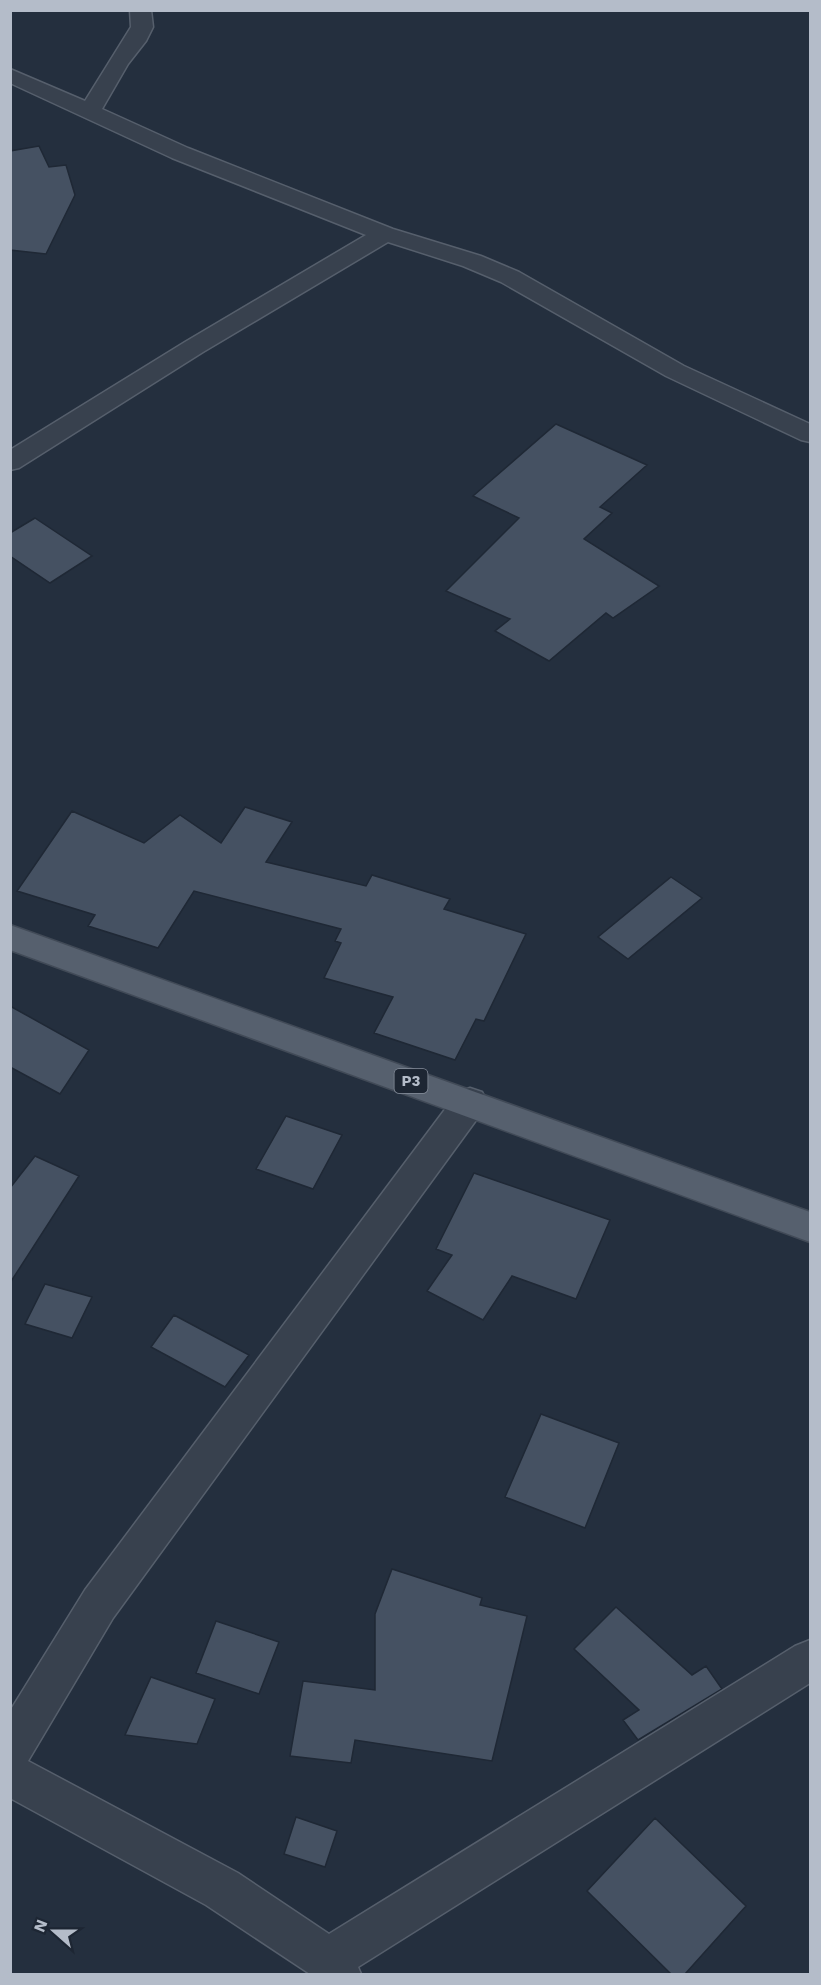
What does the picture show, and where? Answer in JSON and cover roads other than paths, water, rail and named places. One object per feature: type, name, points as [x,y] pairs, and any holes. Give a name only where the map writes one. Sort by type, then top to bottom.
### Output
[{"type":"main road","name":"P3","points":[[14,944],[470,1102],[810,1227]]},
{"type":"street","points":[[90,111],[118,62],[135,41],[142,27],[140,10]]},
{"type":"street","points":[[10,75],[180,153],[385,234],[472,261],[510,277],[675,371],[810,434]]},
{"type":"street","points":[[10,462],[194,347],[385,234]]},
{"type":"street","points":[[10,1751],[99,1604],[470,1102]]},
{"type":"street","points":[[10,1774],[222,1889],[334,1967],[810,1660]]}]
